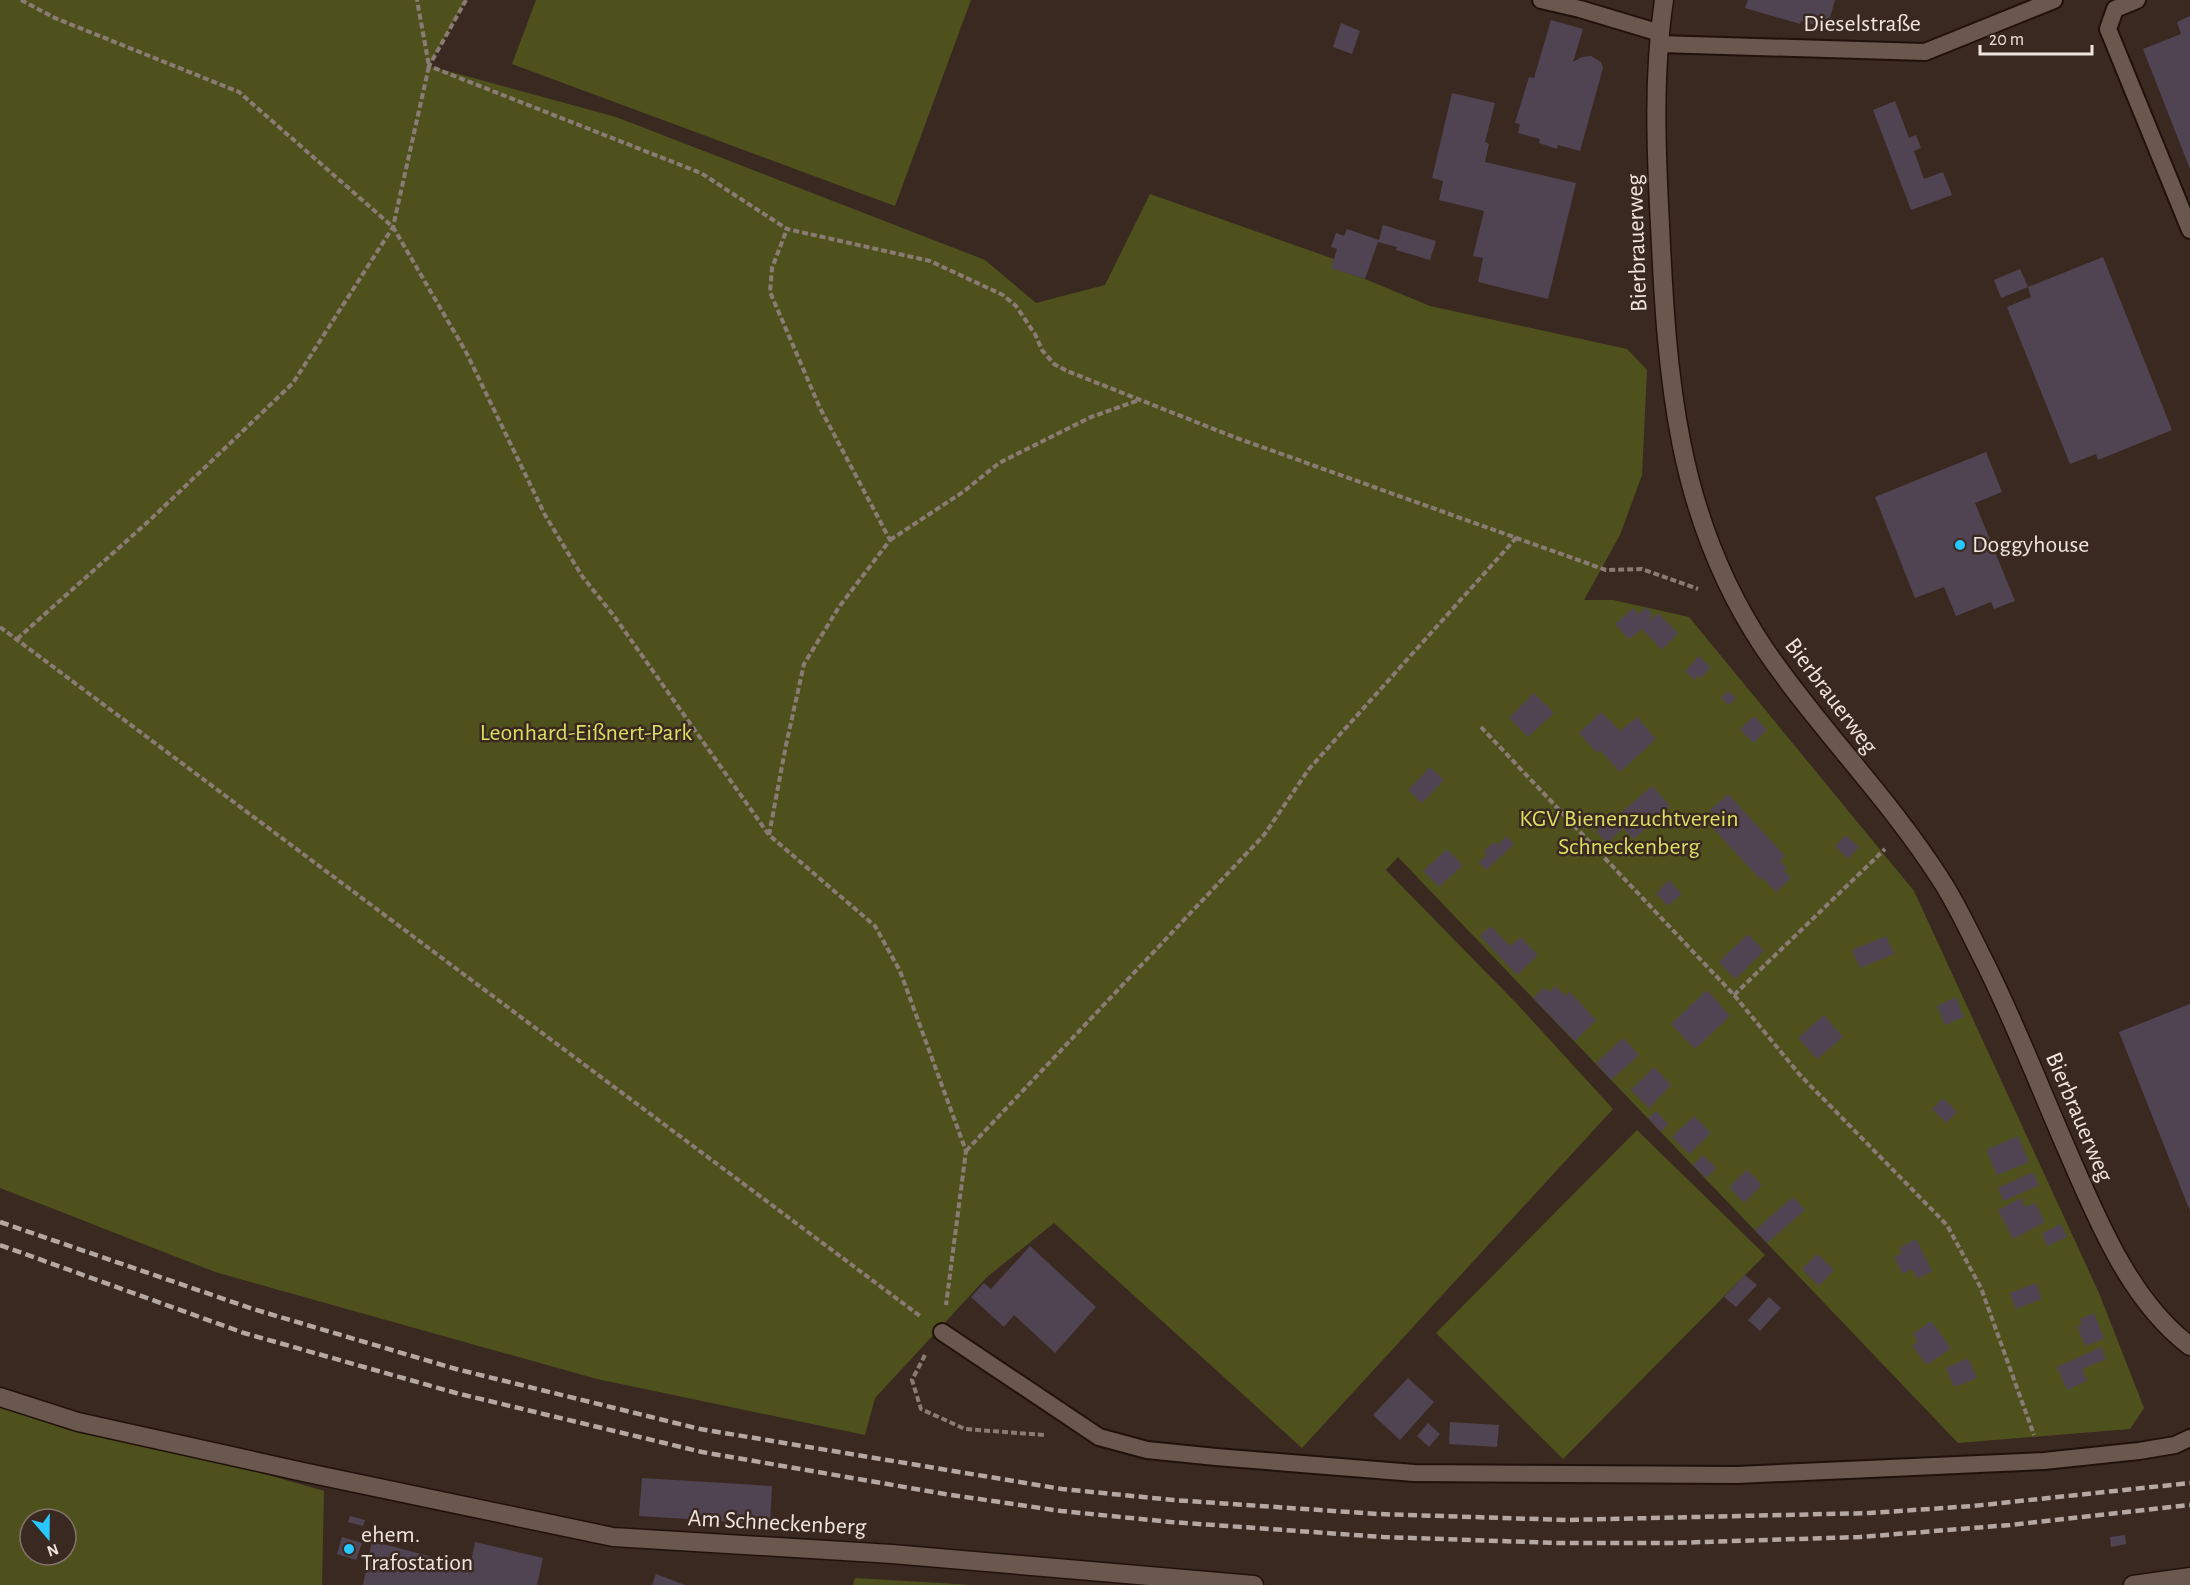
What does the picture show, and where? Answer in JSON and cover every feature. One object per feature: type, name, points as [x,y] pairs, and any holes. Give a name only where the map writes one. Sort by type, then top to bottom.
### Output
[{"type":"street","name":"Bierbrauerweg","points":[[1664,0],[1657,74],[1658,182],[1664,316],[1676,421],[1690,485],[1703,524],[1735,601],[1765,648],[1905,830],[1942,882],[1983,957],[2095,1215],[2117,1257],[2157,1316],[2173,1334],[2190,1346]]},
{"type":"street","name":"Am Schneckenberg","points":[[0,1397],[78,1422],[613,1537],[892,1554],[1254,1585]]},
{"type":"street","points":[[2133,1585],[2190,1577]]},
{"type":"lane","name":"Dieselstraße","points":[[1541,0],[1580,9],[1660,38],[1925,52],[2054,0]]},
{"type":"lane","points":[[2137,0],[2115,9],[2108,30],[2190,230]]},
{"type":"lane","points":[[942,1332],[1099,1437],[1147,1450],[1414,1473],[1737,1475],[2044,1461],[2139,1451],[2175,1445],[2190,1437]]},
{"type":"path","points":[[21,0],[55,18],[239,92],[393,226],[466,352],[545,515],[582,576],[614,616],[769,835],[875,926],[900,971],[966,1151],[942,1332],[927,1351],[912,1380],[921,1409],[965,1429],[1053,1436]]},
{"type":"path","points":[[417,0],[429,66]]},
{"type":"path","points":[[17,639],[151,519],[293,383],[393,226],[429,66],[466,0]]},
{"type":"path","points":[[429,66],[701,173],[787,229],[930,261],[1003,295],[1016,306],[1035,334],[1042,350],[1054,364],[1140,400],[1234,437],[1606,570],[1642,569],[1735,601]]},
{"type":"path","points":[[787,229],[772,268],[770,292],[820,408],[890,540]]},
{"type":"path","points":[[769,835],[804,664],[839,607],[890,540],[963,492],[999,463],[1091,417],[1140,400]]},
{"type":"path","points":[[966,1151],[1264,835],[1309,769],[1517,537]]},
{"type":"path","points":[[0,627],[942,1332]]},
{"type":"path","points":[[1480,727],[1734,995],[1800,1075],[1947,1225],[1981,1288],[2044,1461]]},
{"type":"path","points":[[1734,995],[1905,830]]},
{"type":"green space","name":"Leonhard-Eißnert-Park","points":[[0,0],[466,0],[429,66],[616,117],[985,260],[1036,303],[1105,285],[1150,194],[1334,259],[1332,268],[1430,306],[1627,349],[1647,370],[1642,475],[1620,535],[1584,600],[1613,600],[1689,617],[1914,891],[2099,1293],[2144,1408],[2130,1429],[1958,1443],[1398,857],[1386,870],[1518,1005],[1613,1109],[1302,1448],[1054,1223],[987,1277],[875,1398],[865,1435],[597,1379],[215,1272],[0,1188]]},
{"type":"green space","points":[[536,0],[971,0],[895,206],[512,64]]},
{"type":"green space","points":[[1637,1130],[1765,1255],[1563,1459],[1436,1333]]},
{"type":"green space","points":[[0,1398],[324,1491],[322,1585],[0,1585]]},
{"type":"green space","points":[[855,1578],[973,1585],[853,1585]]},
{"type":"building","points":[[1748,0],[1835,0],[1827,28],[1801,21],[1800,24],[1745,8]]},
{"type":"building","points":[[2190,16],[2190,169],[2143,49],[2181,34],[2177,22]]},
{"type":"building","points":[[1551,20],[1583,29],[1573,62],[1582,57],[1591,56],[1601,62],[1603,68],[1580,151],[1558,145],[1557,149],[1539,143],[1540,139],[1518,133],[1520,124],[1515,123],[1529,77],[1534,78]]},
{"type":"building","points":[[1341,23],[1360,31],[1352,54],[1333,47]]},
{"type":"building","points":[[1452,93],[1495,103],[1485,142],[1489,144],[1485,162],[1576,183],[1548,299],[1478,282],[1483,258],[1473,256],[1484,211],[1439,200],[1443,181],[1432,178]]},
{"type":"building","points":[[1895,101],[1909,138],[1916,135],[1921,148],[1914,151],[1924,179],[1943,172],[1952,195],[1911,210],[1873,110]]},
{"type":"building","points":[[1383,225],[1436,241],[1430,260],[1378,242],[1365,279],[1331,268],[1337,249],[1331,247],[1336,233],[1344,236],[1347,229],[1379,240]]},
{"type":"building","points":[[2103,257],[2172,430],[2098,460],[2096,454],[2070,464],[2007,307],[2031,297],[2028,287]]},
{"type":"building","points":[[2020,269],[2028,287],[2001,298],[1994,280]]},
{"type":"building","name":"Doggyhouse","points":[[1986,452],[2002,492],[1975,503],[2015,601],[1994,609],[1991,602],[1956,616],[1944,587],[1915,598],[1875,497]]},
{"type":"building","points":[[1646,607],[1652,614],[1648,622],[1658,613],[1678,633],[1662,650],[1642,629],[1629,639],[1615,624],[1633,608],[1639,614]]},
{"type":"building","points":[[1699,656],[1711,667],[1701,678],[1698,675],[1694,680],[1685,671]]},
{"type":"building","points":[[1728,691],[1736,698],[1729,705],[1721,698]]},
{"type":"building","points":[[1534,693],[1554,713],[1528,737],[1509,718]]},
{"type":"building","points":[[1601,712],[1620,731],[1637,717],[1656,739],[1620,772],[1600,750],[1597,753],[1579,733]]},
{"type":"building","points":[[1754,716],[1767,730],[1753,743],[1740,729]]},
{"type":"building","points":[[1430,767],[1444,780],[1422,803],[1408,790]]},
{"type":"building","points":[[1652,786],[1670,806],[1634,839],[1623,828],[1607,843],[1596,831],[1612,815],[1615,818]]},
{"type":"building","points":[[1728,794],[1785,856],[1780,861],[1787,868],[1784,871],[1791,878],[1776,892],[1762,877],[1760,879],[1711,826],[1718,819],[1710,810]]},
{"type":"building","points":[[1846,835],[1859,847],[1848,859],[1835,846]]},
{"type":"building","points":[[1507,836],[1514,844],[1486,870],[1479,862],[1487,855],[1484,851],[1494,842],[1497,845]]},
{"type":"building","points":[[1447,849],[1463,865],[1439,887],[1423,871]]},
{"type":"building","points":[[1669,880],[1682,894],[1668,906],[1656,893]]},
{"type":"building","points":[[1491,926],[1510,946],[1521,937],[1538,955],[1517,975],[1480,936]]},
{"type":"building","points":[[1748,934],[1764,951],[1735,979],[1719,962]]},
{"type":"building","points":[[1886,936],[1894,954],[1860,968],[1852,950]]},
{"type":"building","points":[[1555,986],[1565,996],[1569,991],[1596,1020],[1575,1041],[1533,998],[1544,987],[1549,992]]},
{"type":"building","points":[[1707,990],[1730,1016],[1695,1049],[1671,1024]]},
{"type":"building","points":[[1956,997],[1964,1017],[1945,1025],[1937,1006]]},
{"type":"building","points":[[2190,1004],[2190,1211],[2119,1032]]},
{"type":"building","points":[[1824,1015],[1843,1037],[1817,1059],[1798,1038]]},
{"type":"building","points":[[1623,1038],[1639,1055],[1611,1080],[1596,1063]]},
{"type":"building","points":[[1654,1067],[1671,1085],[1649,1108],[1631,1090]]},
{"type":"building","points":[[1943,1098],[1957,1112],[1946,1123],[1932,1109]]},
{"type":"building","points":[[1656,1111],[1668,1124],[1661,1132],[1648,1118]]},
{"type":"building","points":[[1694,1116],[1711,1133],[1689,1154],[1672,1137]]},
{"type":"building","points":[[2018,1136],[2029,1162],[1997,1175],[1986,1150]]},
{"type":"building","points":[[1703,1155],[1716,1168],[1706,1178],[1693,1165]]},
{"type":"building","points":[[1747,1170],[1762,1185],[1744,1203],[1729,1187]]},
{"type":"building","points":[[2033,1172],[2039,1185],[2004,1201],[1998,1188]]},
{"type":"building","points":[[1793,1197],[1805,1210],[1767,1243],[1755,1230]]},
{"type":"building","points":[[2021,1198],[2025,1207],[2035,1203],[2045,1222],[2013,1239],[1998,1210]]},
{"type":"building","points":[[2061,1224],[2067,1237],[2047,1246],[2042,1233]]},
{"type":"building","points":[[1916,1239],[1932,1271],[1917,1279],[1912,1269],[1903,1274],[1894,1257],[1902,1253],[1899,1248]]},
{"type":"building","points":[[1030,1246],[1096,1307],[1055,1353],[1014,1315],[1004,1327],[971,1297],[984,1283],[991,1289]]},
{"type":"building","points":[[1817,1254],[1834,1270],[1819,1286],[1802,1269]]},
{"type":"building","points":[[1745,1275],[1757,1285],[1736,1307],[1724,1297]]},
{"type":"building","points":[[2036,1283],[2042,1299],[2016,1309],[2010,1293]]},
{"type":"building","points":[[1769,1297],[1781,1308],[1760,1331],[1748,1320]]},
{"type":"building","points":[[2094,1313],[2104,1339],[2085,1346],[2077,1326],[2082,1325],[2080,1319]]},
{"type":"building","points":[[1931,1321],[1951,1348],[1927,1365],[1912,1346],[1918,1341],[1913,1334]]},
{"type":"building","points":[[2101,1347],[2106,1359],[2082,1369],[2087,1381],[2067,1390],[2057,1367]]},
{"type":"building","points":[[1968,1358],[1977,1378],[1954,1387],[1946,1368]]},
{"type":"building","points":[[1408,1378],[1434,1402],[1400,1440],[1373,1415]]},
{"type":"building","points":[[1450,1422],[1499,1425],[1497,1447],[1449,1444]]},
{"type":"building","points":[[1428,1423],[1440,1434],[1429,1447],[1417,1436]]},
{"type":"building","points":[[642,1478],[772,1486],[770,1524],[639,1516]]},
{"type":"building","points":[[350,1516],[365,1520],[363,1526],[348,1522]]},
{"type":"building","points":[[2125,1535],[2126,1544],[2111,1547],[2110,1537]]},
{"type":"building","name":"ehem. Trafostation","points":[[342,1537],[362,1543],[356,1560],[337,1554]]},
{"type":"building","points":[[372,1541],[470,1567],[475,1542],[543,1558],[537,1585],[363,1585]]},
{"type":"building","points":[[656,1574],[685,1585],[652,1585]]},
{"type":"railway","points":[[0,1222],[253,1309],[456,1369],[700,1429],[1062,1489],[1173,1500],[1378,1514],[1566,1520],[1870,1513],[1973,1506],[2190,1483]]},
{"type":"railway","points":[[0,1245],[244,1333],[456,1393],[702,1452],[945,1494],[1061,1511],[1171,1522],[1383,1537],[1558,1543],[1672,1543],[1860,1537],[2010,1525],[2190,1505]]},
{"type":"place","name":"Doggyhouse","points":[[1960,545]]},
{"type":"place","name":"ehem. Trafostation","points":[[349,1549]]},
{"type":"park label","name":"KGV Bienenzuchtverein Schneckenberg","points":[[1629,833]]}]
